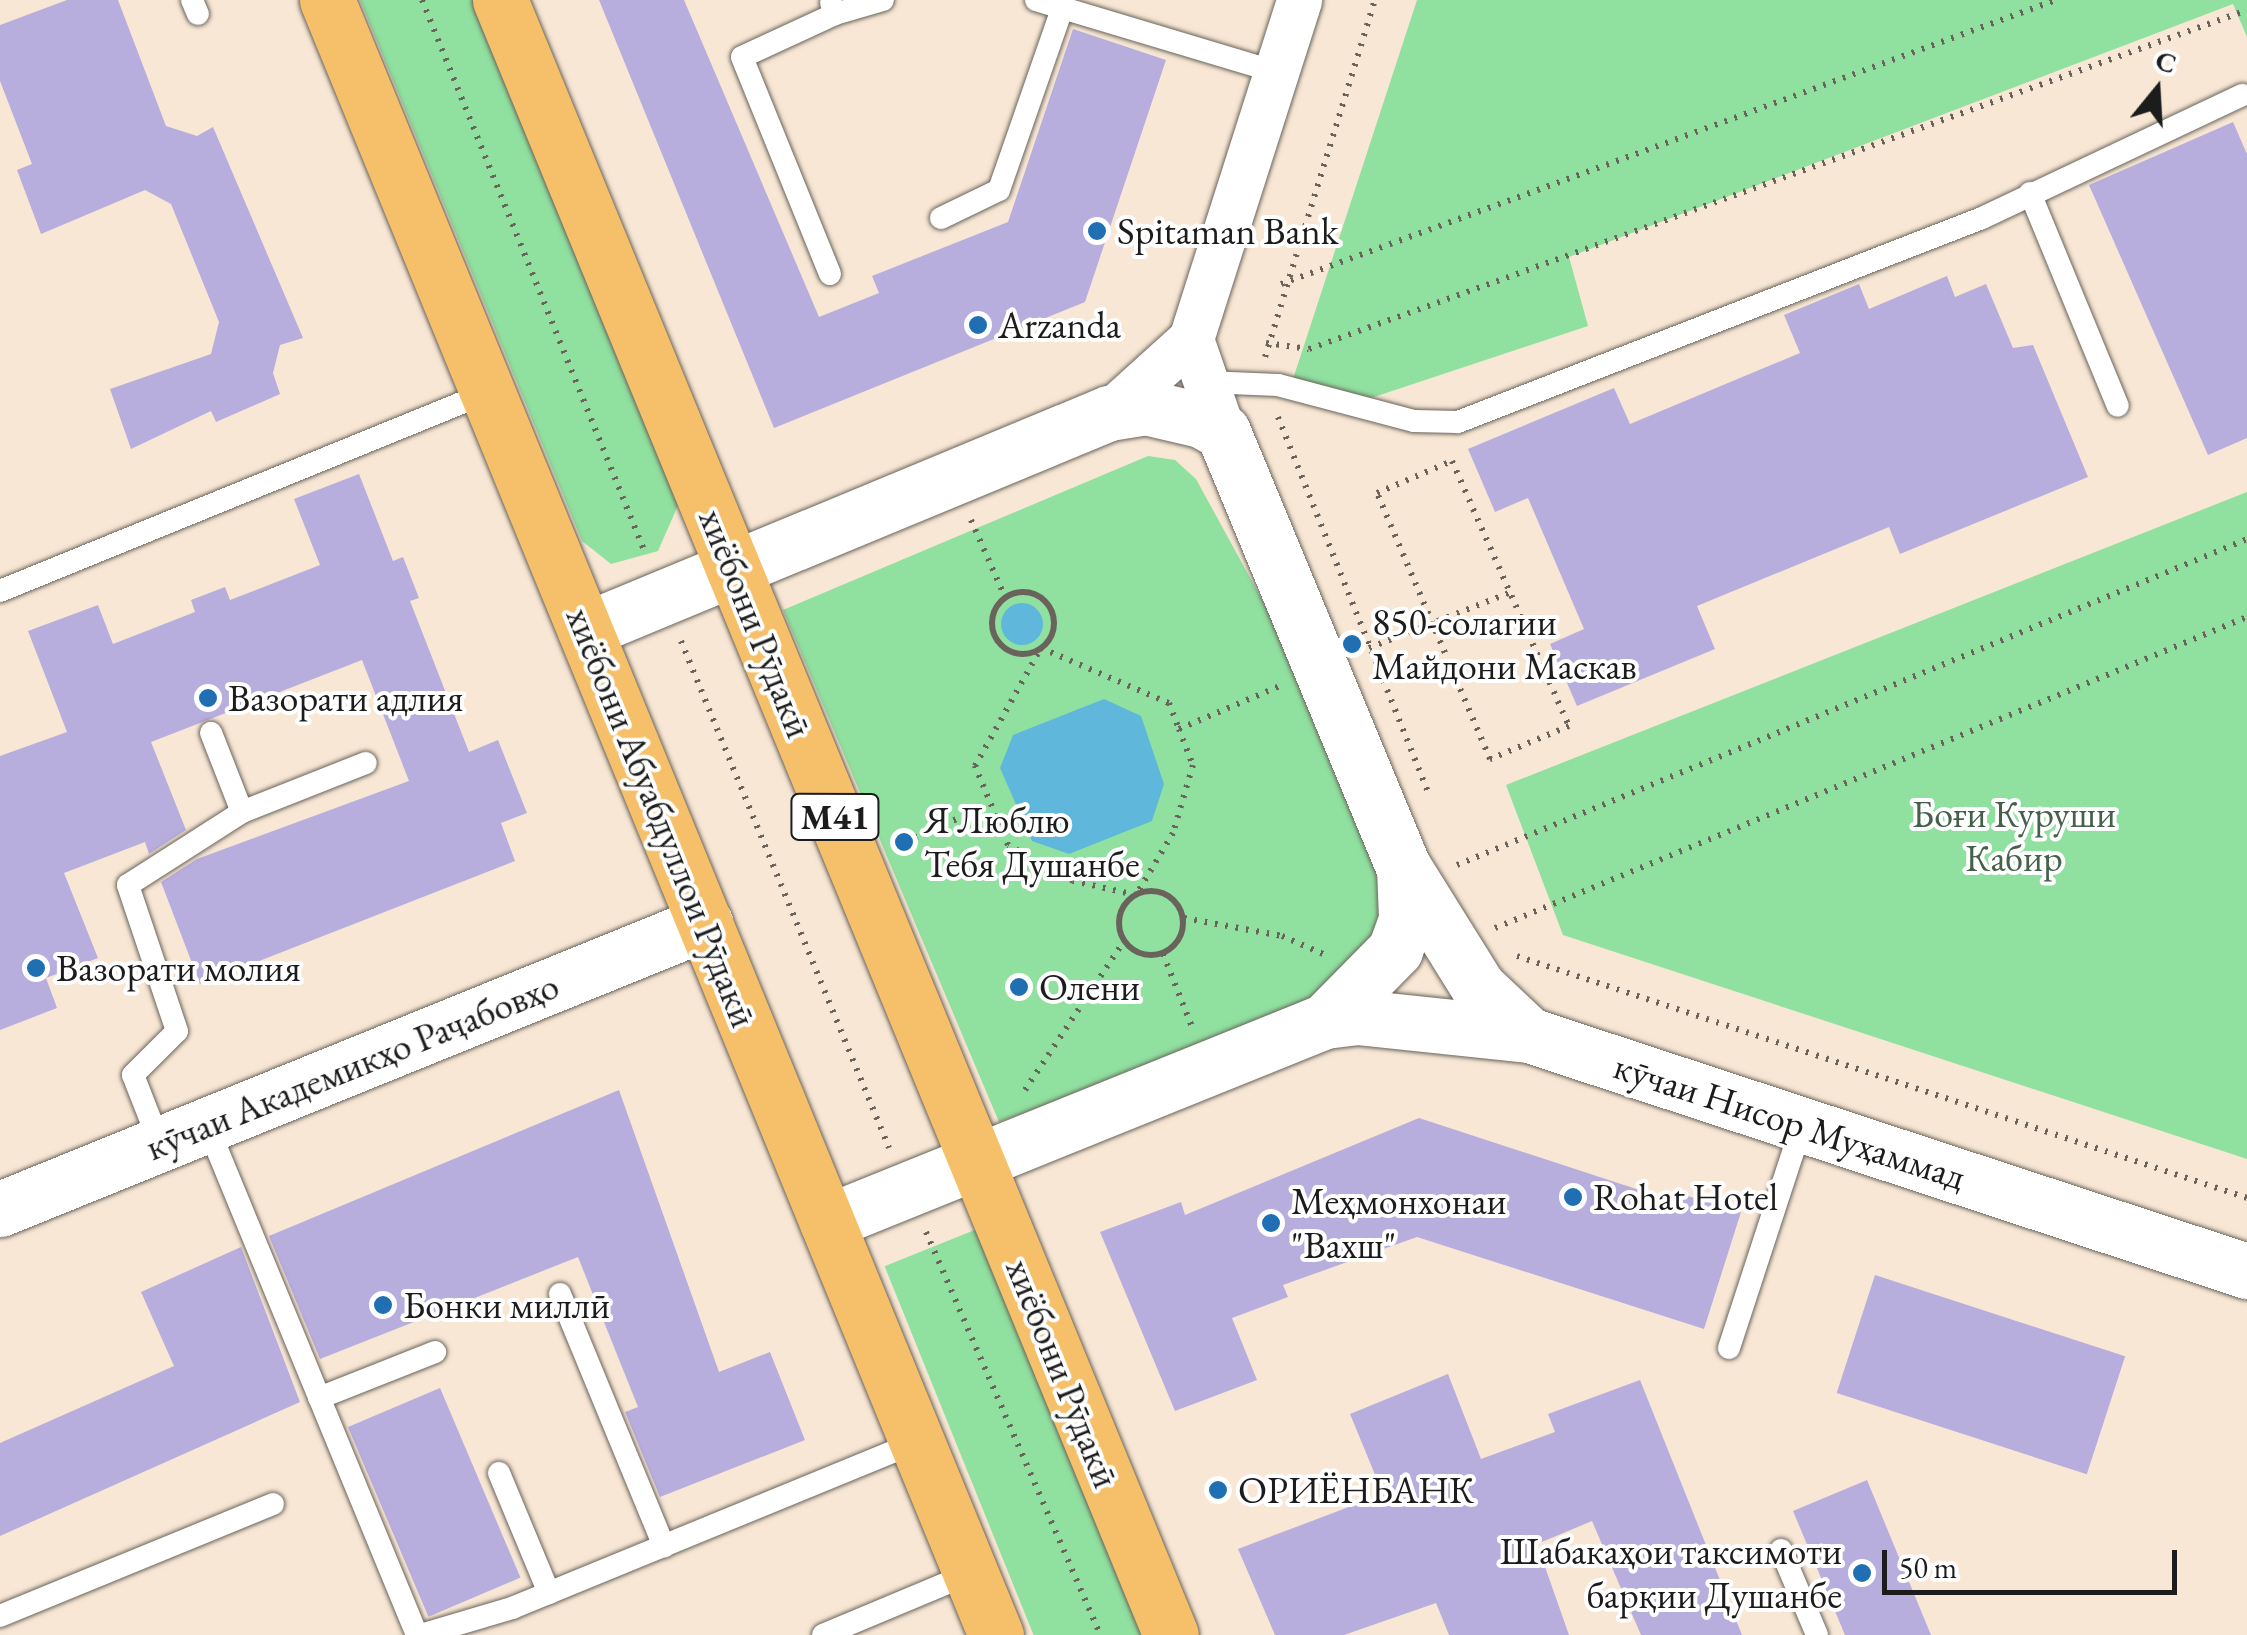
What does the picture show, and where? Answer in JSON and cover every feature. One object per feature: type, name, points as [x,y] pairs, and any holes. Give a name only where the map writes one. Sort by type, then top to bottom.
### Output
[{"type":"highway","name":"хиёбони Абуабдуллои Рӯдакӣ","points":[[327,0],[996,1635]]},
{"type":"highway","name":"хиёбони Рӯдакӣ","points":[[500,0],[1171,1635]]},
{"type":"street","points":[[1110,413],[1191,339],[1300,0]]},
{"type":"street","points":[[1191,339],[1214,407],[1437,860],[1478,987],[1529,1035]]},
{"type":"street","points":[[586,630],[1110,413],[1214,407]]},
{"type":"street","name":"кӯчаи Нисор Муҳаммад","points":[[827,1222],[1324,1021],[1374,978],[1402,934],[1437,860]]},
{"type":"street","name":"кӯчаи Академикҳо Раҷабовҳо","points":[[0,1209],[704,923]]},
{"type":"street","name":"кӯчаи Нисор Муҳаммад","points":[[1324,1021],[1529,1035],[2247,1271]]},
{"type":"lane","points":[[830,274],[742,57],[832,7],[883,0]]},
{"type":"lane","points":[[1036,0],[1276,72]]},
{"type":"lane","points":[[941,218],[999,190],[1063,6]]},
{"type":"lane","points":[[1214,407],[1264,383],[1414,420],[1458,422],[2030,193],[2242,95]]},
{"type":"lane","points":[[2030,193],[2118,406]]},
{"type":"lane","points":[[0,591],[486,393]]},
{"type":"lane","points":[[212,733],[242,812]]},
{"type":"lane","points":[[366,763],[242,812],[128,885],[177,1031],[133,1075],[184,1135],[319,1398],[419,1635],[549,1593],[917,1442]]},
{"type":"lane","points":[[1729,1348],[1802,1125]]},
{"type":"lane","points":[[560,1294],[664,1546]]},
{"type":"lane","points":[[319,1398],[436,1352]]},
{"type":"lane","points":[[499,1473],[549,1593]]},
{"type":"lane","points":[[0,1616],[273,1504]]},
{"type":"lane","points":[[1781,1550],[1816,1635]]},
{"type":"lane","points":[[823,1635],[970,1573]]},
{"type":"path","points":[[422,0],[906,1190],[1100,1635]]},
{"type":"path","points":[[1375,0],[1281,284],[1266,343],[1264,383],[1435,811]]},
{"type":"path","points":[[1281,284],[2056,0]]},
{"type":"path","points":[[1266,343],[1309,349],[2247,10]]},
{"type":"path","points":[[1452,461],[1511,592],[1568,726],[1490,759],[1377,493],[1452,461]]},
{"type":"path","points":[[953,478],[1005,598]]},
{"type":"path","points":[[1463,882],[1437,860],[2247,539]]},
{"type":"path","points":[[1372,647],[1434,626],[1511,592]]},
{"type":"path","points":[[1184,918],[1180,940],[1163,954],[1141,954],[1124,941],[1119,920],[1136,895],[1173,833],[1193,765],[1169,703],[1041,648],[1013,652],[998,640],[994,613],[1005,598],[1036,595],[1051,610],[1041,648],[975,766],[1008,845],[1072,881],[1136,895],[1166,894],[1184,918],[1282,936],[1374,978]]},
{"type":"path","points":[[1491,948],[1484,932],[2247,617]]},
{"type":"path","points":[[854,864],[991,804]]},
{"type":"path","points":[[1018,1099],[1124,941]]},
{"type":"path","points":[[1163,954],[1208,1069]]},
{"type":"path","points":[[1510,954],[2247,1198]]},
{"type":"green space","points":[[360,0],[478,0],[679,503],[658,551],[611,564],[582,541]]},
{"type":"green space","points":[[1417,0],[2247,0],[2247,37],[2233,4],[1569,257],[1588,326],[1368,399],[1293,379]]},
{"type":"green space","points":[[1148,456],[1175,460],[1196,479],[1307,682],[1388,881],[1378,928],[1319,1005],[999,1122],[783,610]]},
{"type":"green space","name":"Боғи Куруши Кабир","points":[[2247,492],[2247,1159],[1563,935],[1506,785]]},
{"type":"green space","points":[[982,1227],[1147,1635],[1034,1635],[885,1266]]},
{"type":"water","points":[[1022,603],[1037,609],[1043,624],[1037,639],[1022,645],[1007,639],[1001,624],[1007,609]]},
{"type":"water","points":[[1104,699],[1141,716],[1164,784],[1152,821],[1069,854],[1032,841],[1000,768],[1013,735]]},
{"type":"building","points":[[67,0],[118,0],[166,126],[197,136],[213,127],[303,338],[280,345],[273,373],[280,394],[216,422],[211,411],[131,449],[110,389],[211,354],[219,322],[171,204],[145,190],[41,234],[17,170],[32,164],[0,81],[0,25]]},
{"type":"building","points":[[599,0],[684,0],[819,317],[879,293],[872,276],[1008,222],[1073,29],[1166,60],[1085,302],[774,428]]},
{"type":"building","points":[[2233,122],[2247,154],[2247,438],[2208,455],[2089,185]]},
{"type":"building","points":[[1947,276],[1955,297],[1986,284],[2013,348],[2033,345],[2088,477],[1900,554],[1889,527],[1697,606],[1715,649],[1577,706],[1550,644],[1584,629],[1528,498],[1495,512],[1468,449],[1614,388],[1630,424],[1800,353],[1784,315],[1859,284],[1869,309]]},
{"type":"building","name":"Вазорати адлия","points":[[359,474],[393,561],[403,557],[419,598],[410,601],[469,752],[498,740],[527,813],[501,823],[515,861],[200,984],[161,882],[197,859],[409,781],[362,660],[151,742],[186,830],[149,854],[145,842],[64,873],[98,958],[46,978],[57,1008],[0,1030],[0,756],[67,732],[28,631],[98,605],[113,644],[195,612],[191,600],[225,587],[230,600],[320,565],[294,499]]},
{"type":"building","name":"Бонки миллӣ","points":[[619,1090],[719,1372],[770,1352],[805,1440],[660,1497],[625,1412],[638,1407],[578,1257],[320,1359],[269,1236]]},
{"type":"building","points":[[1419,1118],[1679,1203],[1681,1194],[1741,1212],[1704,1329],[1417,1237],[1283,1285],[1288,1297],[1232,1318],[1257,1380],[1175,1411],[1100,1232],[1181,1202],[1185,1215]]},
{"type":"building","points":[[241,1247],[300,1402],[0,1536],[0,1443],[174,1366],[141,1292]]},
{"type":"building","points":[[1875,1275],[2125,1356],[2087,1474],[1837,1393]]},
{"type":"building","points":[[1448,1374],[1481,1459],[1555,1432],[1548,1414],[1640,1380],[1742,1635],[1641,1635],[1592,1521],[1537,1544],[1569,1635],[1449,1635],[1436,1603],[1344,1635],[1275,1635],[1238,1549],[1383,1494],[1350,1414]]},
{"type":"building","points":[[440,1388],[520,1578],[428,1617],[348,1427]]},
{"type":"building","name":"Шабакаҳои таксимоти барқии Душанбе","points":[[1867,1480],[1931,1635],[1845,1635],[1793,1511]]},
{"type":"place","name":"Spitaman Bank","points":[[1097,231]]},
{"type":"place","name":"Arzanda","points":[[978,325]]},
{"type":"place","name":"850-солагии Майдони Маскав","points":[[1352,644]]},
{"type":"place","name":"Вазорати адлия","points":[[208,698]]},
{"type":"place","name":"Я Люблю Тебя Душанбе","points":[[904,842]]},
{"type":"place","name":"Вазорати молия","points":[[36,968]]},
{"type":"place","name":"Олени","points":[[1019,987]]},
{"type":"place","name":"Rohat Hotel","points":[[1573,1197]]},
{"type":"place","name":"Меҳмонхонаи \"Вахш\"","points":[[1271,1223]]},
{"type":"place","name":"Бонки миллӣ","points":[[383,1305]]},
{"type":"place","name":"ОРИЁНБАНК","points":[[1218,1490]]},
{"type":"place","name":"Шабакаҳои таксимоти барқии Душанбе","points":[[1862,1573]]}]
